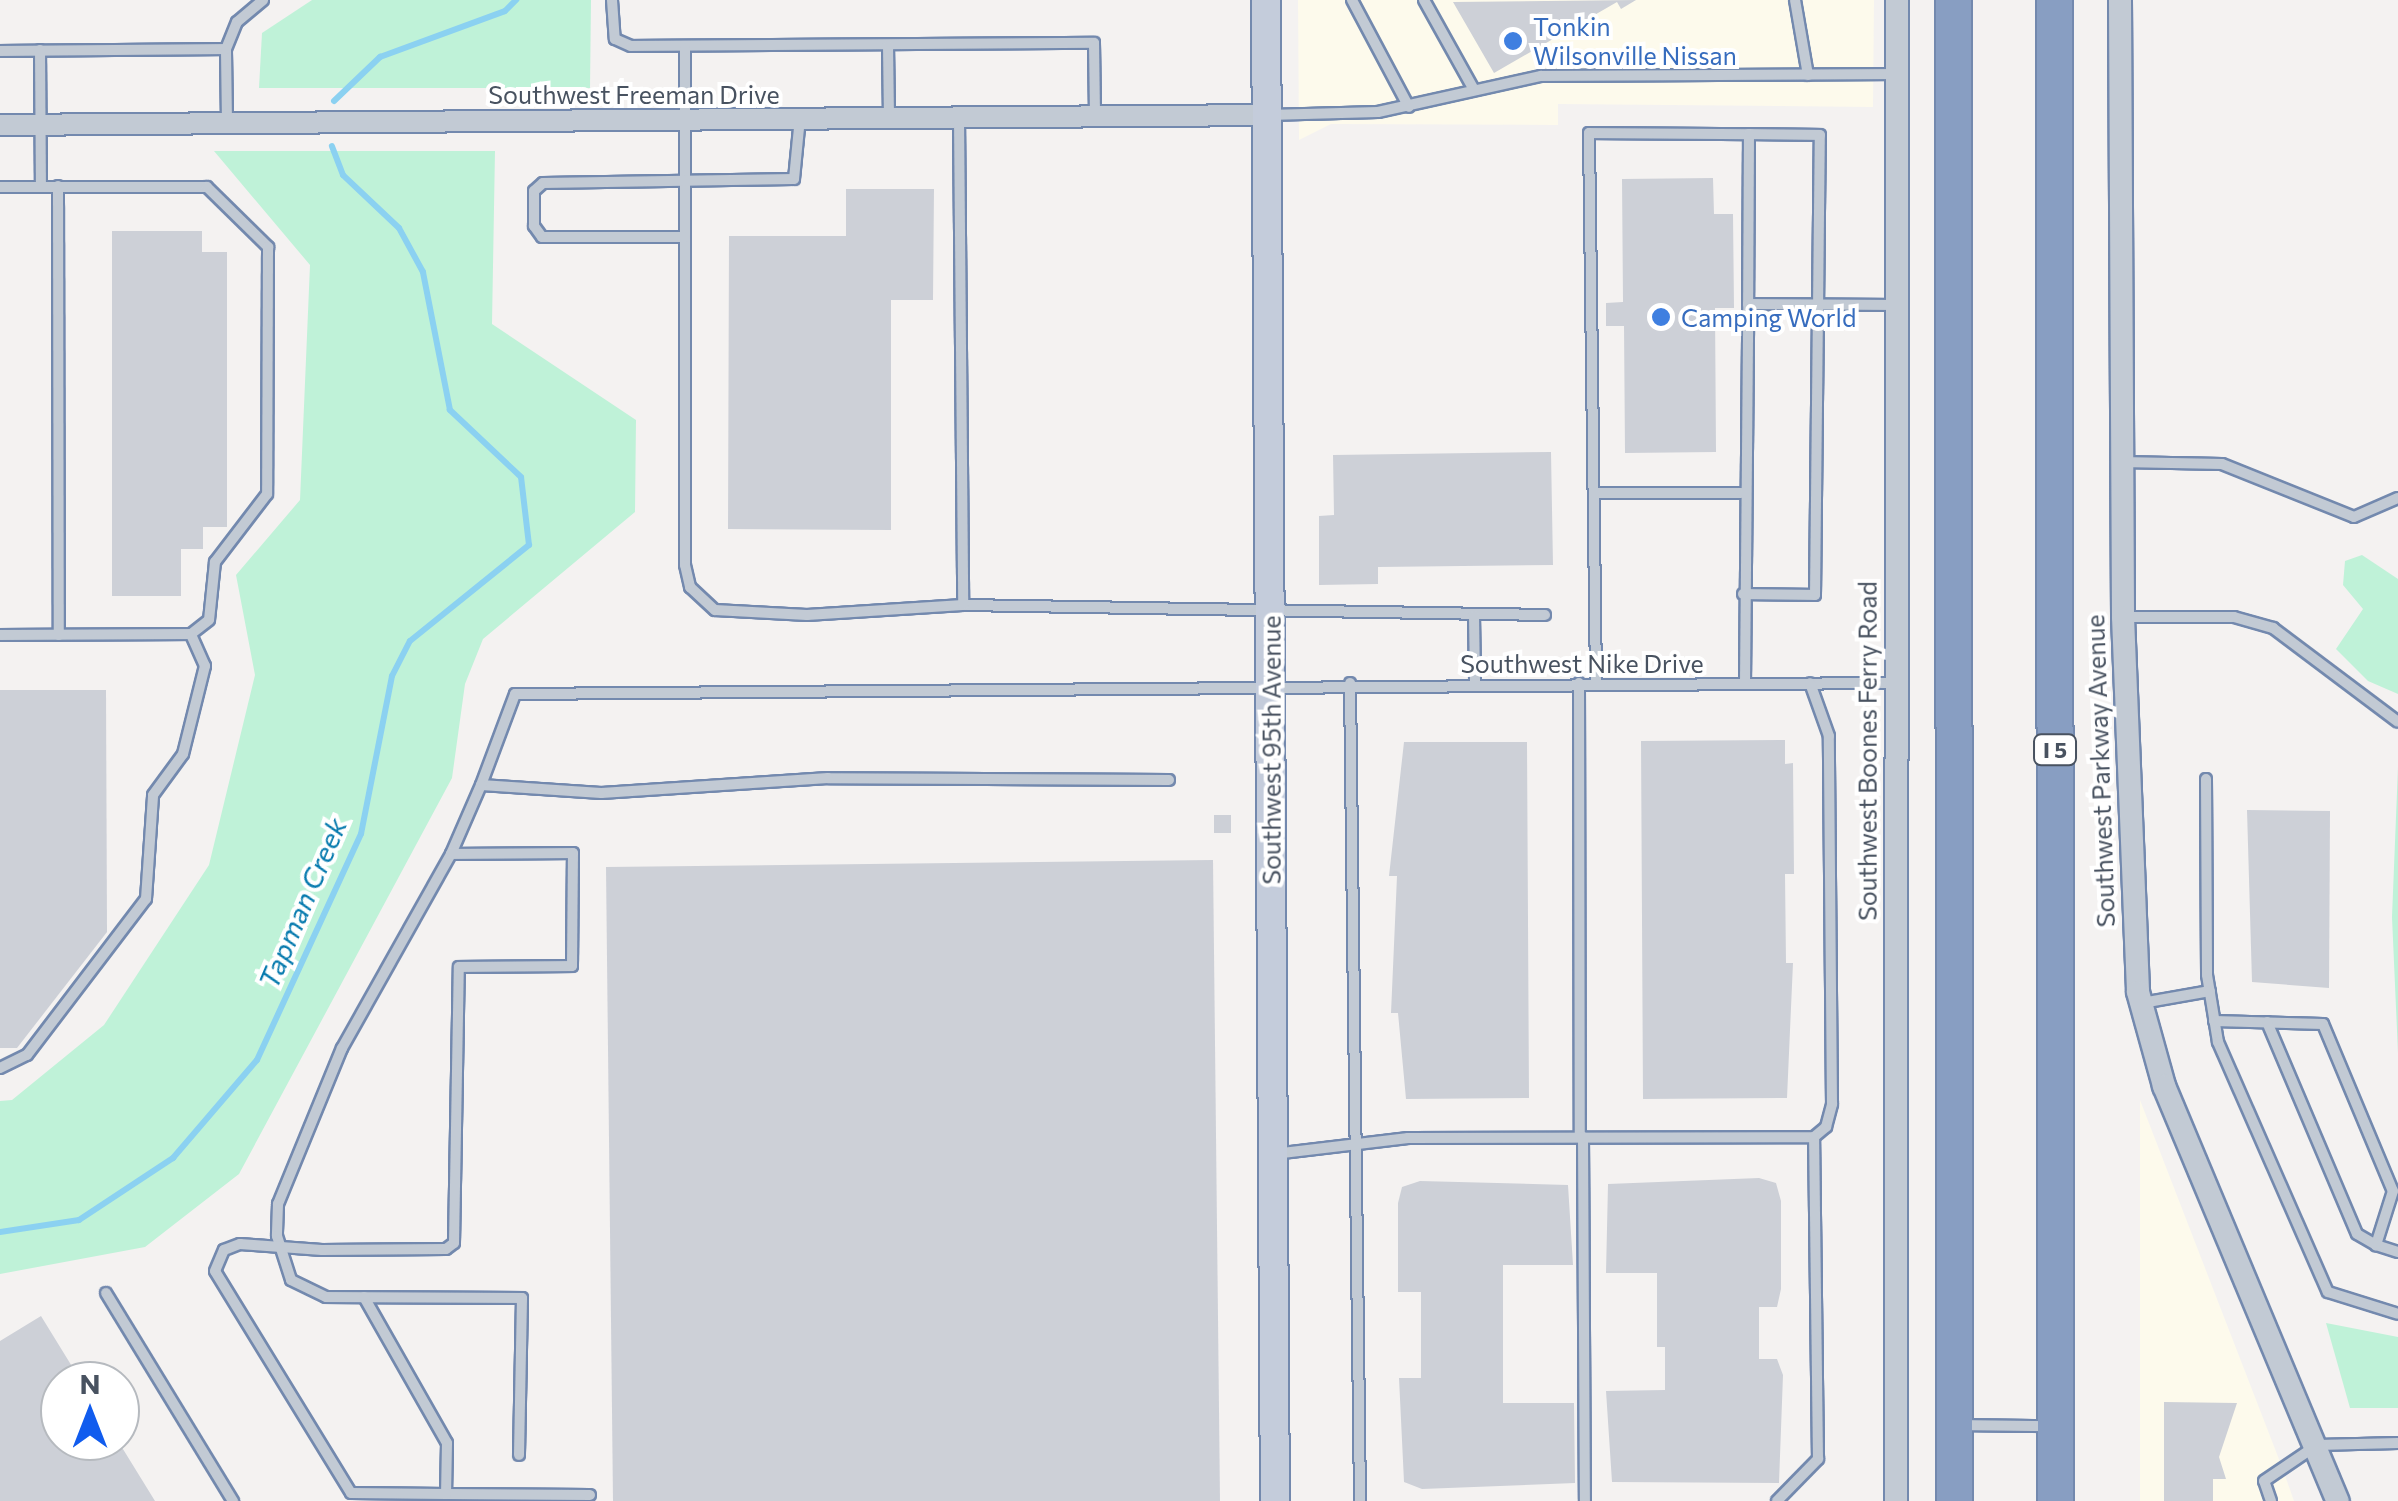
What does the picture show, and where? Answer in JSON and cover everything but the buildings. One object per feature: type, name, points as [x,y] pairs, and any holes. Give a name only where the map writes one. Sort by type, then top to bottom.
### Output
[{"type":"highway","points":[[1952,0],[1954,1501]]},
{"type":"highway","name":"I 5","points":[[2054,0],[2056,1501]]},
{"type":"main road","name":"Southwest 95th Avenue","points":[[1266,0],[1275,1501]]},
{"type":"street","name":"Southwest Boones Ferry Road","points":[[1896,1501],[1893,304],[1897,0]]},
{"type":"street","name":"Southwest Parkway Avenue","points":[[2120,0],[2122,617],[2140,1003],[2170,1099],[2318,1445],[2338,1501]]},
{"type":"street","name":"Southwest Freeman Drive","points":[[0,125],[1268,115]]},
{"type":"lane","points":[[228,123],[226,50],[237,22],[263,0]]},
{"type":"lane","points":[[612,0],[615,38],[686,48],[1094,43],[1095,116]]},
{"type":"lane","points":[[1352,0],[1409,107]]},
{"type":"lane","points":[[1424,0],[1474,90]]},
{"type":"lane","points":[[1795,0],[1808,75]]},
{"type":"lane","points":[[888,46],[889,117]]},
{"type":"lane","points":[[686,48],[690,587],[715,610],[751,616],[963,604],[1270,616],[1545,616]]},
{"type":"lane","points":[[0,50],[226,50]]},
{"type":"lane","points":[[40,50],[41,187]]},
{"type":"lane","points":[[1268,115],[1409,107],[1541,76],[1897,74]]},
{"type":"lane","points":[[959,117],[963,604]]},
{"type":"lane","points":[[686,237],[542,237],[534,226],[534,191],[544,183],[794,179],[800,118]]},
{"type":"lane","points":[[1596,683],[1589,134],[1820,135],[1815,594],[1743,594]]},
{"type":"lane","points":[[1745,683],[1741,493],[1749,458],[1749,134]]},
{"type":"lane","points":[[58,186],[59,635]]},
{"type":"lane","points":[[0,187],[207,188],[268,247],[267,494],[215,562],[209,620],[191,634],[0,635]]},
{"type":"lane","points":[[1748,304],[1893,304]]},
{"type":"lane","points":[[2121,462],[2222,464],[2354,517],[2398,498]]},
{"type":"lane","points":[[1594,493],[1741,493]]},
{"type":"lane","points":[[1474,616],[1475,683]]},
{"type":"lane","points":[[2122,617],[2234,618],[2273,628],[2398,722]]},
{"type":"lane","points":[[0,1068],[26,1055],[146,899],[154,795],[184,754],[205,666],[191,634]]},
{"type":"lane","name":"Southwest Nike Drive","points":[[481,785],[515,694],[1270,683],[1893,683]]},
{"type":"lane","points":[[1350,683],[1360,1501]]},
{"type":"lane","points":[[1578,683],[1585,1501]]},
{"type":"lane","points":[[1776,1501],[1818,1458],[1814,1137],[1832,1104],[1832,1065],[1828,736],[1810,683]]},
{"type":"lane","points":[[519,1454],[522,1298],[326,1296],[291,1280],[278,1242],[278,1204],[342,1048],[451,854],[481,785],[601,793],[828,778],[1169,780]]},
{"type":"lane","points":[[2206,779],[2210,991],[2214,1021],[2328,1292],[2398,1314]]},
{"type":"lane","points":[[451,854],[573,853],[572,966],[459,967],[454,1243],[446,1250],[322,1250],[278,1242],[224,1250],[216,1260],[218,1285],[351,1493],[590,1495]]},
{"type":"lane","points":[[2140,1003],[2210,991]]},
{"type":"lane","points":[[2214,1021],[2323,1024],[2392,1192],[2376,1245]]},
{"type":"lane","points":[[2267,1022],[2357,1234],[2398,1252]]},
{"type":"lane","points":[[1273,1154],[1408,1138],[1814,1137]]},
{"type":"lane","points":[[106,1293],[233,1501]]},
{"type":"lane","points":[[364,1297],[447,1442],[446,1494]]},
{"type":"lane","points":[[1954,1425],[2055,1426]]},
{"type":"lane","points":[[2271,1501],[2264,1482],[2318,1445],[2398,1443]]},
{"type":"shaded area","points":[[1298,0],[1874,0],[1873,107],[1558,104],[1558,125],[1331,124],[1299,140]]},
{"type":"shaded area","points":[[2140,1100],[2282,1467],[2294,1501],[2140,1501]]},
{"type":"green space","points":[[312,0],[591,0],[590,88],[259,88],[262,33]]},
{"type":"green space","points":[[214,151],[495,151],[492,324],[636,420],[635,512],[483,639],[465,684],[452,778],[239,1174],[145,1247],[0,1274],[0,1101],[12,1100],[104,1025],[209,865],[255,675],[236,575],[300,500],[310,265]]},
{"type":"green space","points":[[2362,555],[2398,579],[2398,694],[2368,681],[2336,649],[2363,609],[2343,585],[2345,561]]},
{"type":"green space","points":[[2398,767],[2398,1053],[2392,917]]},
{"type":"green space","points":[[2326,1323],[2398,1337],[2398,1408],[2350,1408]]},
{"type":"waterway","name":"Tapman Creek","points":[[334,101],[380,57],[505,11],[516,0]]},
{"type":"waterway","name":"Tapman Creek","points":[[0,1232],[79,1220],[173,1158],[257,1060],[361,834],[392,676],[410,641],[529,545],[521,477],[450,410],[423,272],[399,228],[343,175],[332,146]]},
{"type":"place","name":"Tonkin Wilsonville Nissan","points":[[1513,41]]},
{"type":"place","name":"Camping World","points":[[1661,317]]}]
